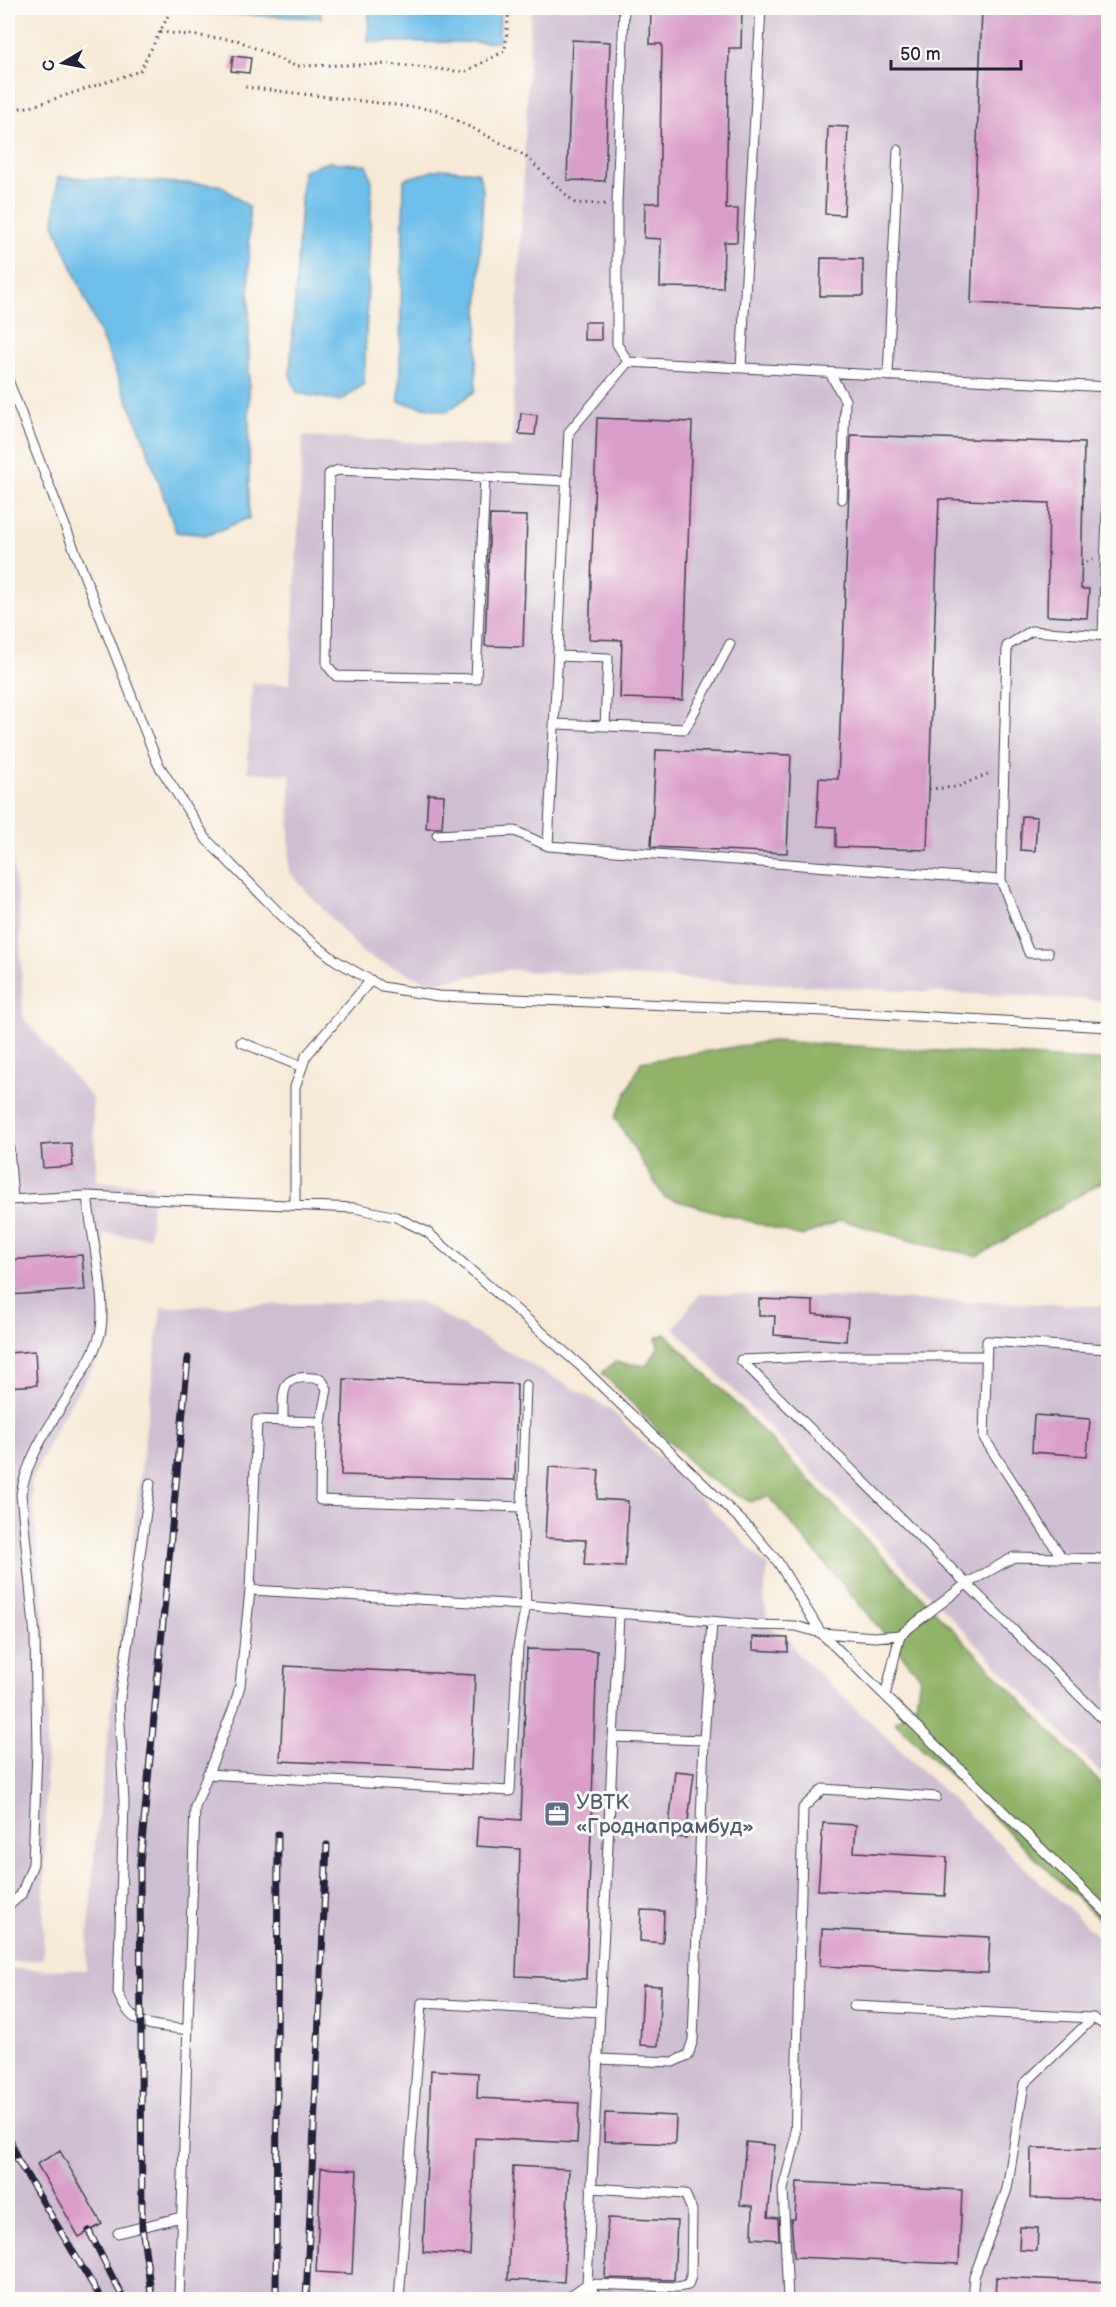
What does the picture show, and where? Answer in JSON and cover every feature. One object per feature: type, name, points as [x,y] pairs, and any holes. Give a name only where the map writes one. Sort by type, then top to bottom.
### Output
[{"type":"lane","points":[[624,8],[617,204],[617,344],[628,362]]},
{"type":"lane","points":[[741,368],[761,8]]},
{"type":"lane","points":[[888,376],[898,150]]},
{"type":"lane","points":[[628,362],[1108,387]]},
{"type":"lane","points":[[548,846],[569,432],[628,362]]},
{"type":"lane","points":[[830,373],[845,400],[843,499]]},
{"type":"lane","points":[[8,380],[158,764],[207,840],[293,927],[335,960],[382,987],[438,996],[825,1011],[1108,1027]]},
{"type":"lane","points":[[484,477],[484,489],[484,501],[476,679],[336,676],[327,665],[328,474],[338,470],[475,477],[486,477],[567,481]]},
{"type":"lane","points":[[1048,953],[1029,953],[1001,880],[1007,646],[1031,632],[1106,636],[1108,480]]},
{"type":"lane","points":[[554,724],[685,729],[730,644]]},
{"type":"lane","points":[[558,656],[608,658],[605,726]]},
{"type":"lane","points":[[436,835],[515,831],[548,846],[1001,880]]},
{"type":"lane","points":[[295,1205],[296,1088],[302,1067],[306,1056],[371,980]]},
{"type":"lane","points":[[241,1042],[302,1067]]},
{"type":"lane","points":[[8,1136],[10,1199],[87,1196],[355,1208],[396,1217],[426,1232],[584,1369],[750,1529],[778,1562],[821,1633],[1108,1914]]},
{"type":"lane","points":[[8,1906],[21,1895],[33,1864],[37,1750],[35,1636],[21,1494],[34,1452],[84,1370],[101,1331],[102,1311],[87,1196]]},
{"type":"lane","points":[[1062,1558],[984,1438],[987,1341],[1108,1349]]},
{"type":"lane","points":[[986,1356],[832,1356],[741,1360],[1108,1724]]},
{"type":"lane","points":[[283,1421],[284,1390],[289,1380],[299,1376],[321,1379],[327,1389],[321,1422],[320,1500],[522,1507]]},
{"type":"lane","points":[[207,1774],[510,1791],[518,1647],[526,1605],[522,1507],[526,1385]]},
{"type":"lane","points":[[179,2300],[195,1808],[240,1686],[250,1590],[257,1420],[321,1422]]},
{"type":"lane","points":[[150,1483],[119,1706],[124,1802],[118,1993],[126,2013],[140,2022],[188,2030]]},
{"type":"lane","points":[[250,1590],[526,1605],[712,1622],[796,1626],[821,1633],[875,1637],[900,1635],[966,1584],[1014,1557],[1108,1559]]},
{"type":"lane","points":[[599,2300],[587,2284],[619,1614]]},
{"type":"lane","points":[[597,2059],[673,2062],[688,2055],[693,2040],[704,1740],[712,1622]]},
{"type":"lane","points":[[885,1696],[900,1635]]},
{"type":"lane","points":[[613,1737],[704,1740]]},
{"type":"lane","points":[[788,2300],[783,2189],[795,2143],[803,1808],[823,1789],[936,1797]]},
{"type":"lane","points":[[399,2300],[422,2003],[600,2012]]},
{"type":"lane","points":[[854,2006],[1093,2018],[1108,2027]]},
{"type":"lane","points":[[972,2300],[974,2277],[1007,2189],[1024,2084],[1093,2018]]},
{"type":"lane","points":[[565,2300],[587,2284],[678,2287],[688,2285],[692,2276],[692,2210],[685,2194],[591,2188]]},
{"type":"lane","points":[[118,2233],[182,2217]]},
{"type":"path","points":[[8,110],[33,106],[140,71],[172,8]]},
{"type":"path","points":[[160,32],[237,40],[295,66],[390,64],[465,72],[505,51],[509,8]]},
{"type":"path","points":[[245,87],[437,110],[524,155],[575,203],[617,204]]},
{"type":"path","points":[[929,789],[957,787],[988,775],[1004,761]]},
{"type":"shaded area","points":[[531,8],[1108,8],[1108,1001],[508,970],[430,983],[365,955],[289,872],[290,775],[247,772],[252,683],[290,684],[303,436],[511,448]]},
{"type":"shaded area","points":[[8,830],[19,907],[23,1018],[92,1098],[97,1181],[153,1185],[150,1237],[103,1234],[112,1337],[60,1420],[31,1482],[48,1662],[43,1959],[8,1963]]},
{"type":"shaded area","points":[[700,1293],[1108,1306],[1108,1781],[674,1328]]},
{"type":"shaded area","points":[[418,1301],[610,1409],[768,1566],[764,1598],[768,1626],[788,1638],[797,1653],[1108,1946],[1108,2299],[8,2300],[8,1969],[86,1970],[95,1842],[161,1307]]},
{"type":"green space","points":[[772,1041],[1108,1061],[1108,1178],[978,1256],[925,1245],[842,1220],[802,1236],[664,1197],[615,1118],[641,1062]]},
{"type":"green space","points":[[666,1334],[743,1411],[1108,1791],[1108,1928],[895,1722],[916,1704],[920,1676],[768,1496],[750,1502],[704,1476],[602,1373],[614,1362],[646,1366],[658,1348],[656,1338]]},
{"type":"water","points":[[201,8],[321,8],[321,18],[201,13]]},
{"type":"water","points":[[369,8],[500,8],[499,42],[368,42]]},
{"type":"water","points":[[329,162],[367,165],[372,182],[364,384],[341,401],[297,393],[290,375],[303,170]]},
{"type":"water","points":[[440,169],[478,172],[483,189],[475,391],[447,412],[399,402],[404,179]]},
{"type":"water","points":[[58,177],[220,185],[249,207],[249,518],[208,535],[176,532],[143,437],[54,224]]},
{"type":"building","points":[[651,8],[742,8],[741,48],[729,48],[726,209],[738,209],[737,242],[724,242],[723,288],[660,287],[661,239],[644,238],[645,203],[659,203],[662,44],[650,44]]},
{"type":"building","points":[[982,8],[1108,8],[1108,309],[971,303]]},
{"type":"building","points":[[572,40],[610,42],[605,181],[567,180]]},
{"type":"building","points":[[233,56],[251,58],[249,73],[231,71]]},
{"type":"building","points":[[828,126],[848,127],[844,215],[825,214]]},
{"type":"building","points":[[821,258],[863,259],[863,296],[820,296]]},
{"type":"building","points":[[584,322],[601,322],[601,340],[584,340]]},
{"type":"building","points":[[521,413],[537,415],[535,435],[519,434]]},
{"type":"building","points":[[597,418],[692,422],[683,700],[620,698],[622,640],[589,639]]},
{"type":"building","points":[[851,435],[1084,443],[1081,589],[1089,589],[1087,618],[1047,616],[1049,503],[939,499],[927,850],[836,847],[836,827],[817,826],[819,778],[838,779]]},
{"type":"building","points":[[490,515],[527,516],[523,647],[485,646]]},
{"type":"building","points":[[656,750],[791,755],[787,853],[651,847]]},
{"type":"building","points":[[428,794],[444,795],[442,828],[426,828]]},
{"type":"building","points":[[1022,816],[1037,817],[1035,851],[1020,850]]},
{"type":"building","points":[[71,1143],[73,1166],[43,1168],[41,1145]]},
{"type":"building","points":[[82,1255],[85,1290],[9,1295],[8,1260]]},
{"type":"building","points":[[759,1299],[813,1301],[813,1314],[848,1318],[846,1341],[774,1335],[775,1316],[759,1316]]},
{"type":"building","points":[[35,1351],[37,1385],[8,1387],[8,1353]]},
{"type":"building","points":[[344,1379],[517,1384],[515,1480],[341,1475]]},
{"type":"building","points":[[1034,1415],[1090,1419],[1087,1456],[1032,1452]]},
{"type":"building","points":[[549,1467],[599,1470],[597,1499],[628,1501],[625,1567],[584,1565],[586,1540],[545,1538]]},
{"type":"building","points":[[753,1637],[788,1638],[788,1652],[753,1650]]},
{"type":"building","name":"УВТК «Гроднапрамбуд»","points":[[527,1649],[597,1651],[586,1979],[516,1976],[520,1849],[476,1846],[478,1817],[521,1820]]},
{"type":"building","points":[[285,1666],[475,1675],[471,1770],[280,1761]]},
{"type":"building","points":[[675,1771],[694,1773],[686,1838],[668,1836]]},
{"type":"building","points":[[823,1823],[856,1825],[854,1852],[947,1857],[945,1896],[818,1890]]},
{"type":"building","points":[[641,1910],[664,1911],[663,1943],[640,1941]]},
{"type":"building","points":[[822,1929],[990,1937],[988,1973],[820,1966]]},
{"type":"building","points":[[643,1985],[661,1986],[658,2046],[640,2045]]},
{"type":"building","points":[[431,2070],[478,2073],[477,2098],[579,2103],[577,2143],[475,2138],[470,2255],[423,2252]]},
{"type":"building","points":[[605,2113],[676,2116],[675,2144],[604,2141]]},
{"type":"building","points":[[746,2142],[775,2145],[768,2217],[778,2218],[779,2240],[752,2238],[753,2206],[740,2205]]},
{"type":"building","points":[[1031,2148],[1108,2149],[1108,2199],[1030,2198]]},
{"type":"building","points":[[60,2151],[102,2224],[79,2237],[37,2164]]},
{"type":"building","points":[[513,2166],[569,2169],[564,2282],[508,2280]]},
{"type":"building","points":[[321,2168],[357,2170],[352,2274],[316,2272]]},
{"type":"building","points":[[797,2182],[962,2190],[959,2264],[794,2257],[791,2219],[795,2219]]},
{"type":"building","points":[[608,2218],[677,2221],[674,2280],[605,2278]]},
{"type":"building","points":[[1020,2227],[1038,2228],[1037,2251],[1019,2250]]},
{"type":"building","points":[[996,2277],[1108,2282],[1108,2300],[995,2300]]},
{"type":"railway","points":[[152,2300],[142,2227],[140,1864],[188,1358]]},
{"type":"railway","points":[[276,2300],[278,1834]]},
{"type":"railway","points":[[306,2300],[327,1845]]},
{"type":"railway","points":[[8,2132],[17,2159],[102,2300]]},
{"type":"railway","points":[[89,2231],[124,2300]]},
{"type":"place","name":"УВТК «Гроднапрамбуд»","points":[[557,1814]]}]
